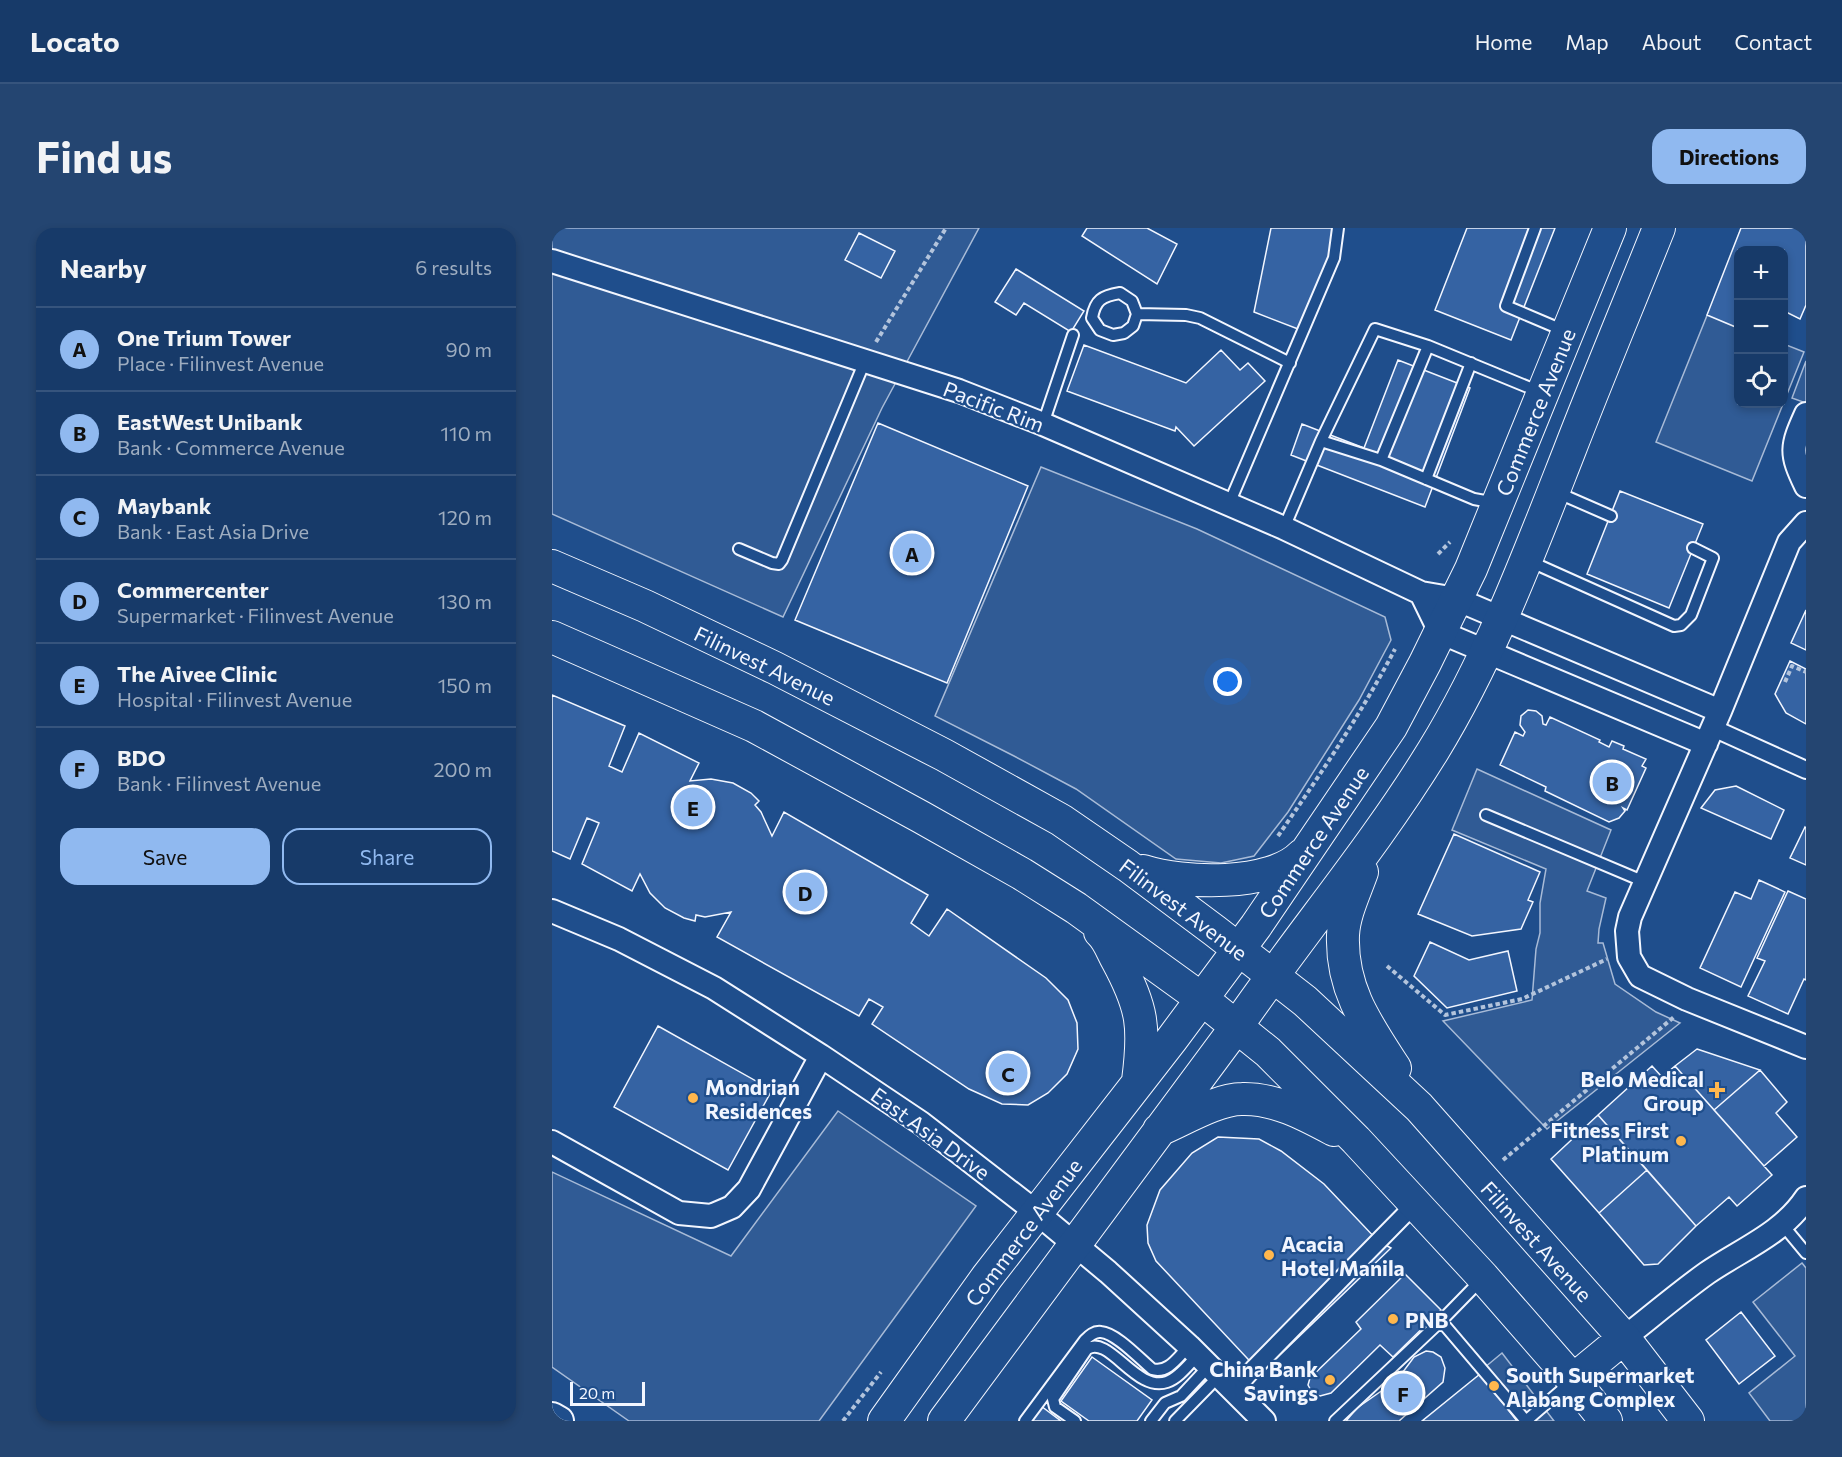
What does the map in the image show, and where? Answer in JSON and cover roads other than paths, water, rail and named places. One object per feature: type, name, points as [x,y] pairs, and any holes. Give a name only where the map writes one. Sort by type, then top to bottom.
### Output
[{"type":"main road","name":"Commerce Avenue","points":[[884,1421],[987,1277],[1256,926],[1390,727],[1471,568],[1610,228]]},
{"type":"main road","points":[[944,1421],[1291,953],[1374,839],[1433,750],[1485,651],[1526,560],[1659,228]]},
{"type":"main road","name":"Filinvest Avenue","points":[[552,566],[645,606],[775,668],[902,733],[1061,820],[1128,866],[1305,1001],[1419,1107],[1624,1338],[1688,1421]]},
{"type":"main road","points":[[552,637],[754,726],[1022,874],[1076,908],[1202,999],[1268,1052],[1356,1140],[1483,1277],[1606,1421]]},
{"type":"main road","points":[[1374,839],[1349,906],[1343,934],[1346,967],[1354,1001],[1419,1107]]},
{"type":"main road","points":[[1128,866],[1178,880],[1204,882],[1229,880],[1275,870],[1296,861],[1309,848]]},
{"type":"main road","points":[[1076,908],[1104,936],[1130,984],[1142,1022],[1143,1037],[1138,1081]]},
{"type":"main road","points":[[1158,1130],[1219,1104],[1240,1099],[1261,1100],[1291,1109],[1356,1140]]},
{"type":"main road","points":[[1573,1380],[1624,1338]]},
{"type":"street","name":"Pacific Rim","points":[[552,261],[959,391],[1043,424],[1284,528],[1421,594],[1456,599],[1500,618],[1713,728]]},
{"type":"street","points":[[1806,414],[1794,443],[1793,454],[1806,486]]},
{"type":"street","points":[[1806,523],[1789,543],[1713,728],[1630,917],[1627,931],[1629,957],[1640,976],[1687,999],[1806,1047]]},
{"type":"street","points":[[1421,594],[1440,632],[1485,651],[1713,728],[1806,770]]},
{"type":"street","name":"East Asia Drive","points":[[552,912],[619,939],[714,988],[921,1123],[1036,1212],[1108,1272],[1264,1421]]},
{"type":"street","points":[[552,1142],[679,1213],[711,1216],[732,1207],[749,1189],[821,1056]]},
{"type":"street","points":[[1624,1338],[1709,1272],[1761,1240],[1782,1224],[1794,1214],[1806,1198]]},
{"type":"street","points":[[1210,1367],[1255,1367],[1414,1205]]},
{"type":"street","points":[[552,1417],[559,1421]]},
{"type":"lane","points":[[1229,504],[1334,258],[1338,228]]},
{"type":"lane","points":[[1535,228],[1506,306],[1567,332]]},
{"type":"lane","points":[[1120,293],[1132,301],[1137,314],[1133,326],[1124,333],[1113,335],[1100,330],[1092,318],[1095,304],[1105,296],[1120,293]]},
{"type":"lane","points":[[1137,314],[1186,315],[1200,318],[1290,363]]},
{"type":"lane","points":[[1284,528],[1321,441],[1375,329],[1428,346],[1543,393]]},
{"type":"lane","points":[[1043,424],[1073,335]]},
{"type":"lane","points":[[1381,460],[1428,346]]},
{"type":"lane","points":[[738,549],[772,563],[779,564],[782,560],[865,361]]},
{"type":"lane","points":[[1426,479],[1471,363]]},
{"type":"lane","points":[[1321,441],[1381,460],[1474,499],[1498,504]]},
{"type":"lane","points":[[1554,491],[1611,516]]},
{"type":"lane","points":[[1526,560],[1674,626],[1681,625],[1691,615],[1713,558],[1693,549]]},
{"type":"lane","points":[[1486,815],[1645,882]]},
{"type":"lane","points":[[1782,1224],[1806,1253]]},
{"type":"lane","points":[[1335,1421],[1441,1321],[1483,1277]]},
{"type":"lane","points":[[1441,1321],[1526,1421],[1573,1380]]},
{"type":"lane","points":[[1025,1421],[1084,1340],[1093,1333],[1101,1332],[1116,1338],[1152,1369],[1210,1367]]},
{"type":"lane","points":[[1075,1421],[1055,1407],[1053,1399],[1091,1346],[1101,1347],[1149,1383],[1167,1383],[1210,1367]]},
{"type":"lane","points":[[1151,1421],[1165,1403],[1181,1396],[1210,1367]]},
{"type":"lane","points":[[1175,1421],[1210,1367]]},
{"type":"place","name":"One Trium Tower","points":[[912,553]]},
{"type":"place","name":"EastWest Unibank","points":[[1612,782]]},
{"type":"place","name":"The Aivee Clinic","points":[[693,807]]},
{"type":"place","name":"Commercenter","points":[[805,892]]},
{"type":"place","name":"Maybank","points":[[1008,1073]]},
{"type":"place","name":"Belo Medical Group","points":[[1717,1090]]},
{"type":"place","name":"Mondrian Residences","points":[[693,1098]]},
{"type":"place","name":"Fitness First Platinum","points":[[1681,1141]]},
{"type":"place","name":"Acacia Hotel Manila","points":[[1269,1255]]},
{"type":"place","name":"PNB","points":[[1393,1319]]},
{"type":"place","name":"China Bank Savings","points":[[1330,1380]]},
{"type":"place","name":"South Supermarket Alabang Complex","points":[[1494,1386]]},
{"type":"place","name":"BDO","points":[[1403,1393]]}]
